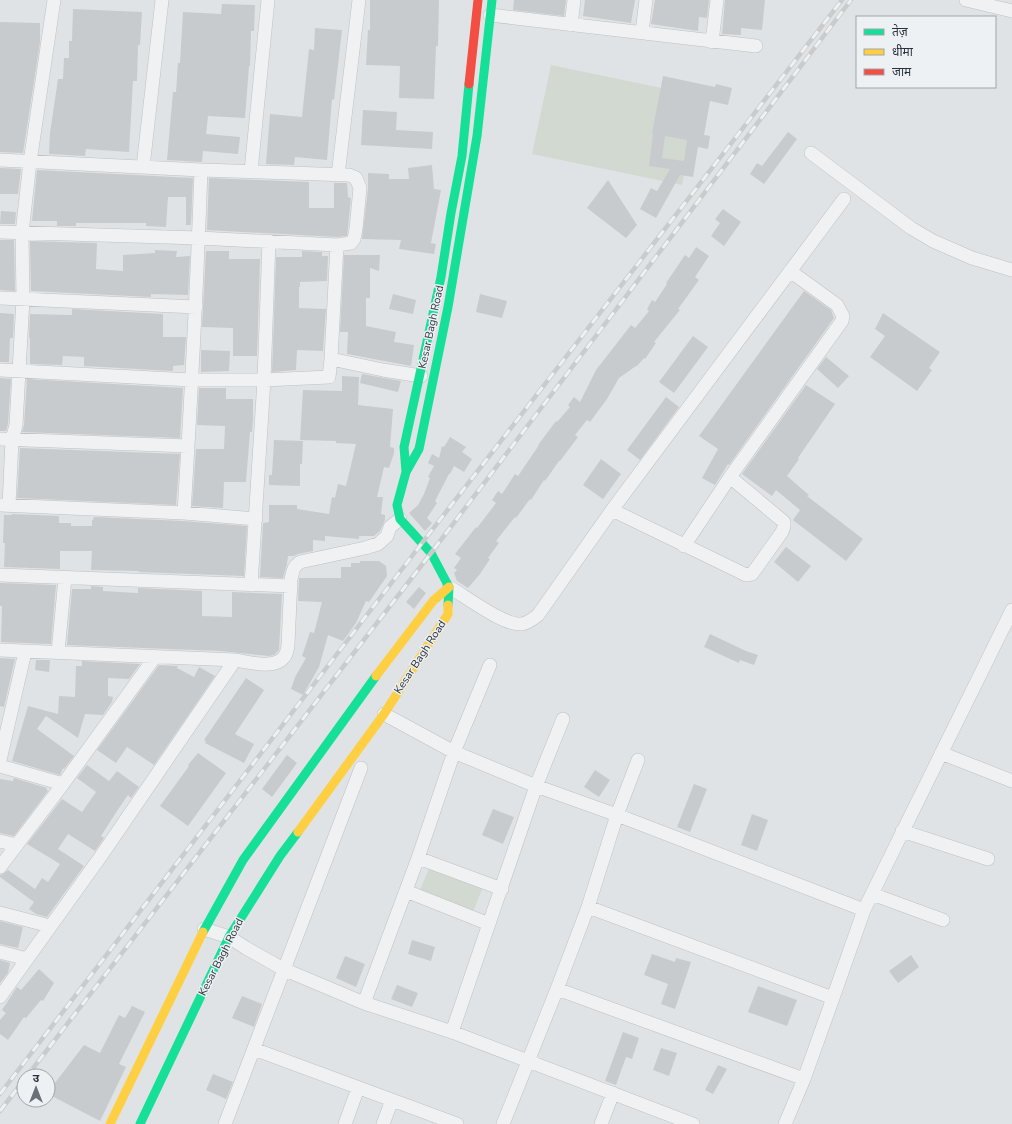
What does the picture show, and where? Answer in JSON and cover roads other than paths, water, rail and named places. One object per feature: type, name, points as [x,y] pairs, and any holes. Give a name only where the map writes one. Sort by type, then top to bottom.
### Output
[{"type":"main road","name":"Kesar Bagh Road","points":[[400,519],[397,505],[406,472],[404,447],[441,277],[462,156],[478,0]]},
{"type":"main road","points":[[406,472],[419,449],[448,307],[477,136],[492,0]]},
{"type":"main road","points":[[110,1124],[204,929],[243,860],[286,798],[432,601],[449,587],[431,553],[400,519]]},
{"type":"main road","name":"Kesar Bagh Road","points":[[140,1124],[229,937],[280,856],[384,714],[448,614],[449,587]]},
{"type":"street","points":[[54,0],[30,162],[22,233],[23,299],[16,425],[6,439],[4,505],[184,513],[256,519]]},
{"type":"street","points":[[143,167],[162,0]]},
{"type":"street","points":[[251,171],[268,0]]},
{"type":"street","points":[[338,175],[359,0]]},
{"type":"street","points":[[571,25],[574,0]]},
{"type":"street","points":[[642,32],[646,0]]},
{"type":"street","points":[[712,42],[717,0]]},
{"type":"street","points":[[966,0],[1012,12]]},
{"type":"street","points":[[490,15],[756,46]]},
{"type":"street","points":[[811,153],[911,228],[933,242],[965,255],[1012,270]]},
{"type":"street","points":[[0,160],[201,170],[349,175],[356,178],[360,188],[354,240],[347,245],[198,238],[0,232]]},
{"type":"street","points":[[184,513],[196,307],[201,170]]},
{"type":"street","points":[[449,587],[501,619],[512,623],[522,624],[532,620],[538,615],[612,510],[844,199]]},
{"type":"street","points":[[251,585],[264,380],[269,242]]},
{"type":"street","points":[[0,370],[191,380],[264,380],[329,377],[332,359],[337,245]]},
{"type":"street","points":[[684,546],[730,477],[842,322],[843,316],[838,305],[790,271]]},
{"type":"street","points":[[0,298],[196,307]]},
{"type":"street","points":[[332,359],[420,376]]},
{"type":"street","points":[[6,439],[188,446]]},
{"type":"street","points":[[612,510],[746,575],[752,574],[782,532],[784,522],[730,477]]},
{"type":"street","points":[[0,650],[235,660],[265,664],[275,663],[281,660],[286,654],[288,644],[293,569],[300,562],[378,544],[388,536],[390,527],[400,519]]},
{"type":"street","points":[[0,575],[291,586]]},
{"type":"street","points":[[58,652],[65,578]]},
{"type":"street","points":[[785,1124],[804,1079],[864,910],[1012,610]]},
{"type":"street","points":[[0,760],[25,652]]},
{"type":"street","points":[[0,867],[63,784],[155,657]]},
{"type":"street","points":[[0,997],[101,856],[235,660]]},
{"type":"street","points":[[364,1002],[418,858],[454,752],[490,665]]},
{"type":"street","points":[[384,714],[454,752],[536,786],[617,815],[864,910]]},
{"type":"street","points":[[452,1032],[536,786],[563,719]]},
{"type":"street","points":[[941,753],[1012,781]]},
{"type":"street","points":[[503,1124],[588,907],[617,815],[638,760]]},
{"type":"street","points":[[0,766],[63,784]]},
{"type":"street","points":[[225,1124],[361,768]]},
{"type":"street","points":[[902,831],[988,859]]},
{"type":"street","points":[[0,841],[17,845]]},
{"type":"street","points":[[418,858],[502,889]]},
{"type":"street","points":[[406,891],[489,924]]},
{"type":"street","points":[[872,894],[943,920]]},
{"type":"street","points":[[588,907],[833,998]]},
{"type":"street","points":[[0,913],[50,926]]},
{"type":"street","points":[[204,929],[229,937],[284,970],[364,1002],[452,1032],[693,1124]]},
{"type":"street","points":[[0,952],[27,959]]},
{"type":"street","points":[[557,989],[804,1079]]},
{"type":"street","points":[[254,1050],[457,1124]]},
{"type":"street","points":[[345,1124],[358,1088]]},
{"type":"street","points":[[601,1124],[614,1093]]},
{"type":"street","points":[[383,1124],[392,1100]]},
{"type":"railway","points":[[0,1094],[422,543],[842,0]]},
{"type":"railway","points":[[33,1068],[431,553],[851,0]]},
{"type":"railway","points":[[0,1111],[16,1090]]}]
